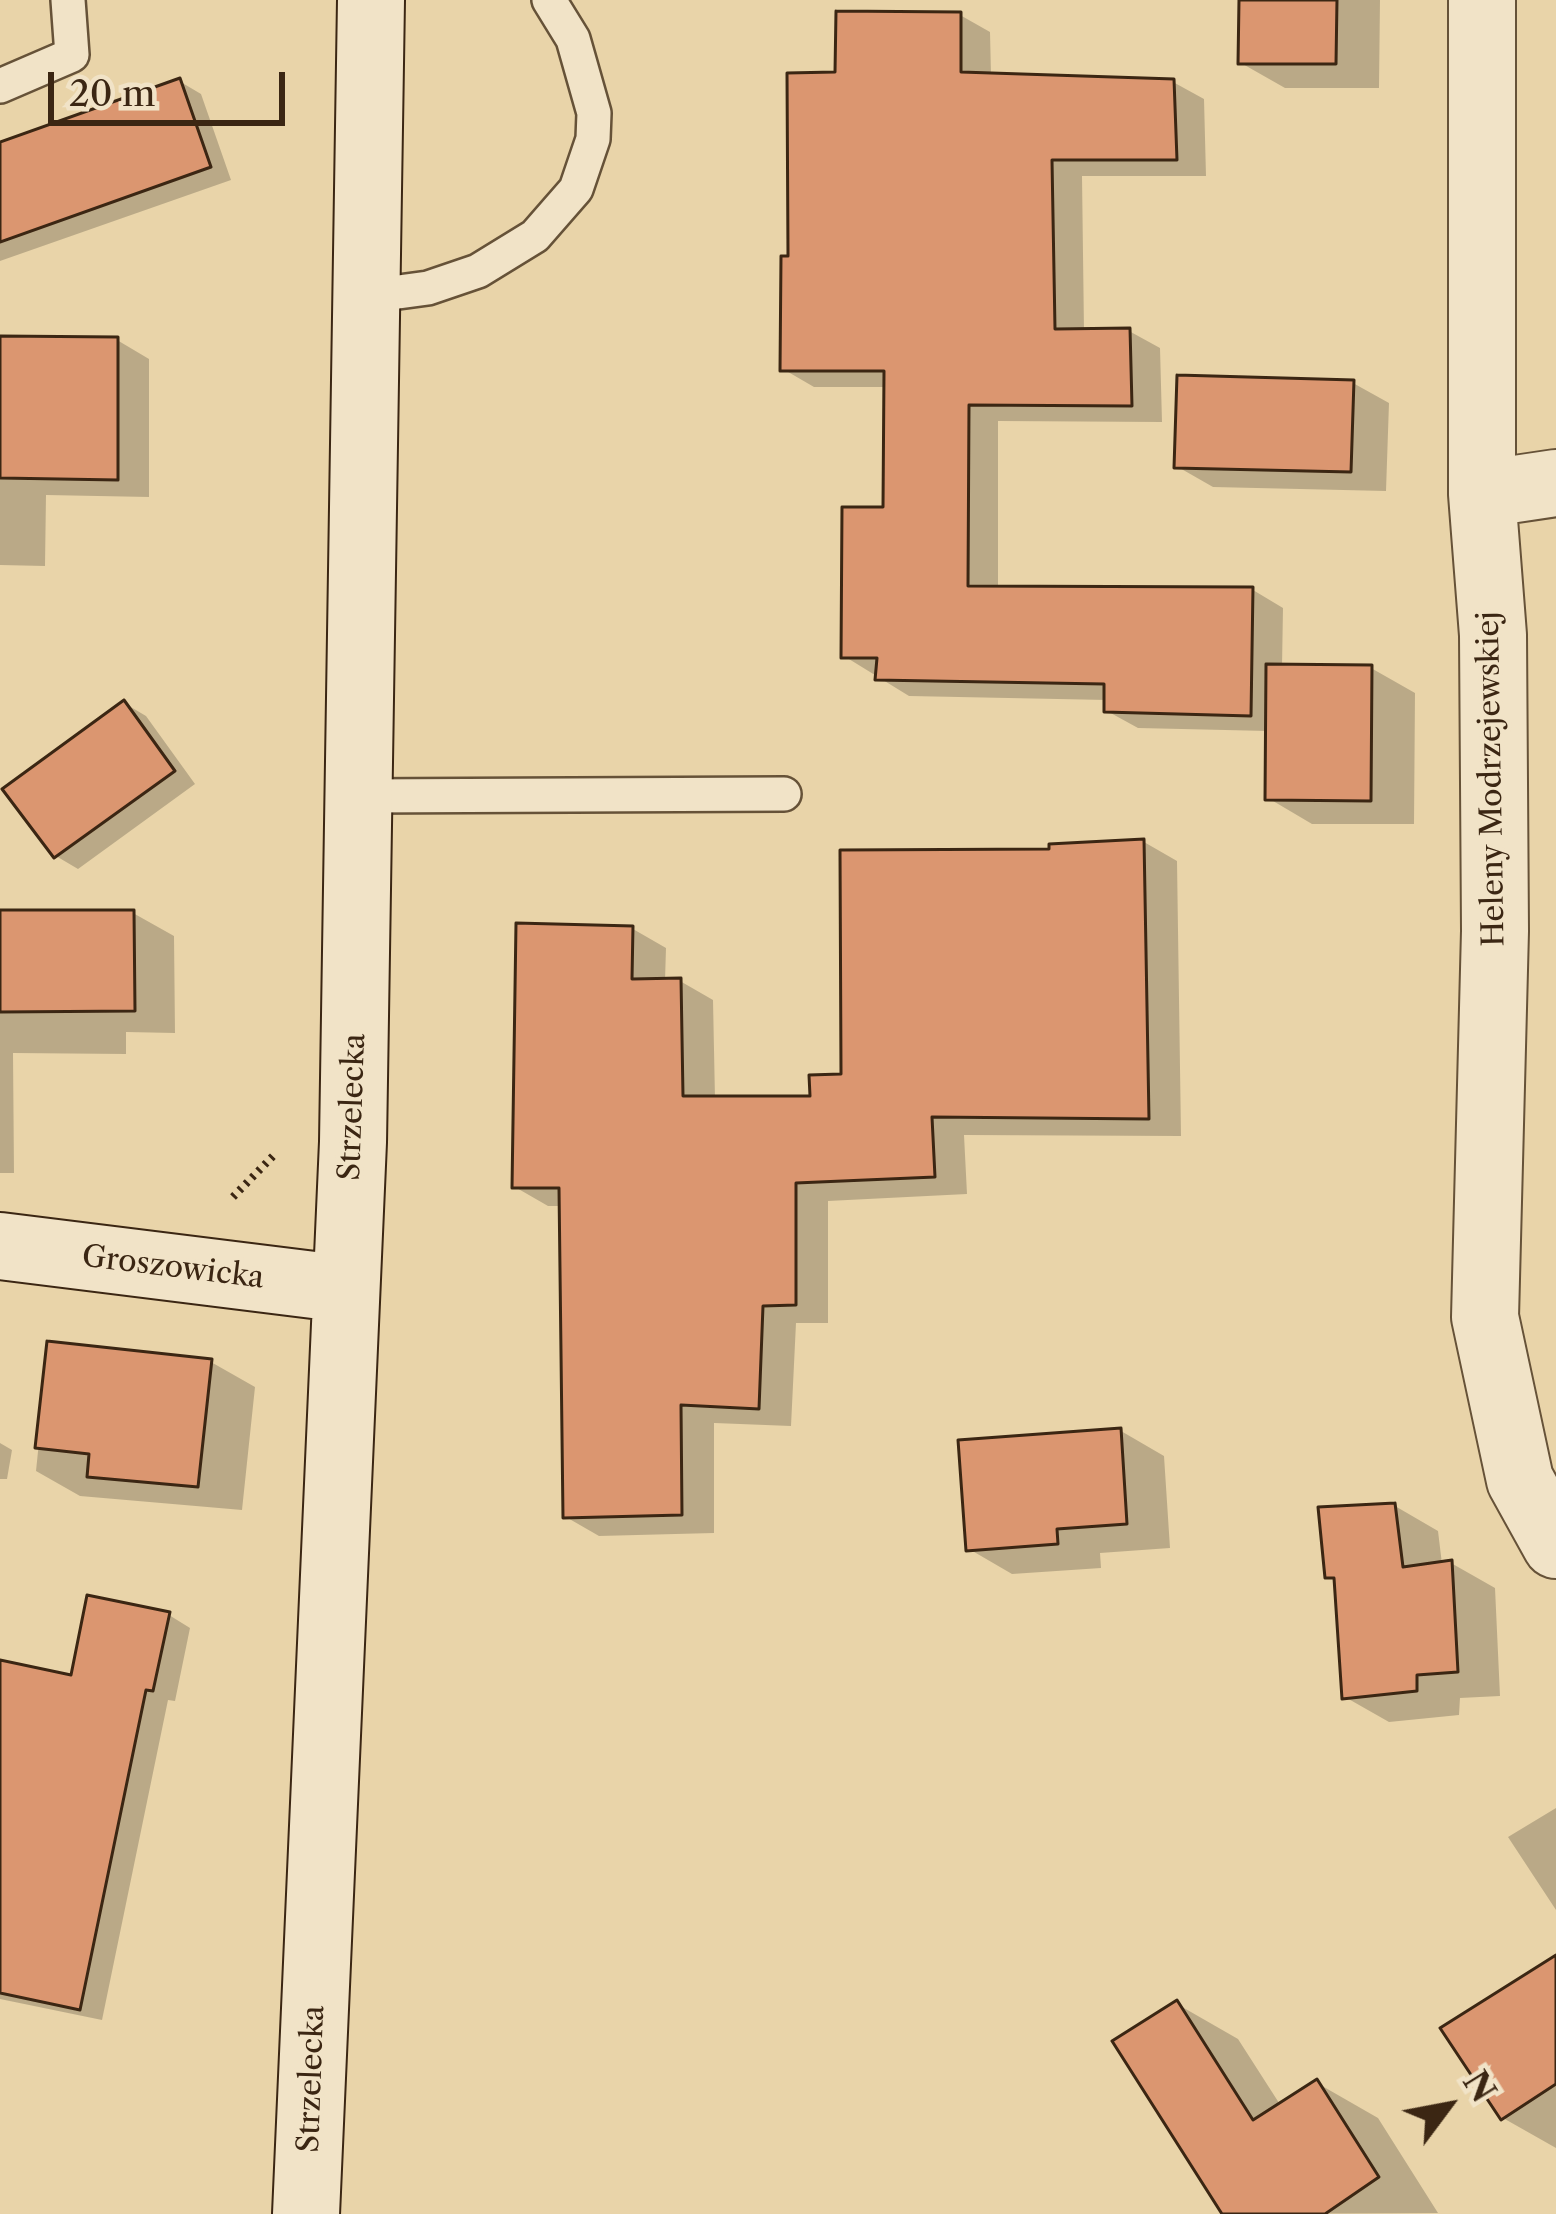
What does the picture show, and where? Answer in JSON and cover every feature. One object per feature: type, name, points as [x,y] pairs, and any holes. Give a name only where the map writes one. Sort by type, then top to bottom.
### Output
[{"type":"main road","name":"Strzelecka","points":[[306,2214],[362,796],[371,0]]},
{"type":"main road","name":"Heleny Modrzejewskiej","points":[[1482,0],[1482,494],[1493,635],[1495,908],[1485,1317],[1520,1480],[1556,1545]]},
{"type":"main road","points":[[1482,494],[1556,482]]},
{"type":"main road","name":"Groszowicka","points":[[0,1246],[346,1289]]},
{"type":"lane","points":[[0,86],[72,55],[68,0]]},
{"type":"lane","points":[[369,296],[428,288],[478,271],[536,236],[576,190],[593,139],[592,100],[573,39],[549,0]]},
{"type":"lane","points":[[362,796],[784,794]]},
{"type":"building","points":[[1239,0],[1337,0],[1336,64],[1238,64]]},
{"type":"building","points":[[836,11],[961,12],[961,72],[1174,79],[1177,160],[1052,160],[1055,329],[1130,328],[1132,406],[969,405],[968,586],[1253,587],[1251,716],[1104,712],[1104,684],[875,680],[877,658],[841,658],[842,507],[883,507],[884,371],[780,371],[781,256],[788,256],[787,73],[835,72]]},
{"type":"building","points":[[180,78],[211,167],[0,242],[0,142]]},
{"type":"building","points":[[0,336],[118,337],[118,480],[0,478]]},
{"type":"building","points":[[1177,375],[1354,380],[1351,472],[1174,468]]},
{"type":"building","points":[[1266,664],[1372,665],[1371,801],[1265,800]]},
{"type":"building","points":[[124,700],[175,771],[54,858],[2,789]]},
{"type":"building","points":[[1144,839],[1149,1119],[932,1117],[935,1177],[796,1183],[796,1305],[763,1306],[759,1409],[681,1405],[682,1515],[563,1518],[559,1188],[512,1188],[516,923],[633,926],[632,979],[681,978],[683,1096],[810,1096],[809,1075],[841,1074],[840,850],[1049,849],[1049,844]]},
{"type":"building","points":[[0,910],[134,910],[135,1011],[0,1012]]},
{"type":"building","points":[[47,1341],[212,1359],[198,1487],[87,1477],[89,1454],[35,1448]]},
{"type":"building","points":[[1121,1428],[1127,1524],[1057,1529],[1058,1544],[966,1551],[958,1440]]},
{"type":"building","points":[[1395,1503],[1403,1567],[1452,1560],[1458,1672],[1417,1675],[1417,1691],[1342,1699],[1334,1578],[1325,1578],[1318,1507]]},
{"type":"building","points":[[87,1595],[170,1612],[153,1691],[146,1690],[80,2010],[0,1993],[0,1660],[71,1675]]},
{"type":"building","points":[[1556,1955],[1556,2084],[1501,2120],[1440,2028]]},
{"type":"building","points":[[1177,2000],[1253,2120],[1317,2079],[1379,2177],[1325,2214],[1222,2214],[1112,2041]]}]
